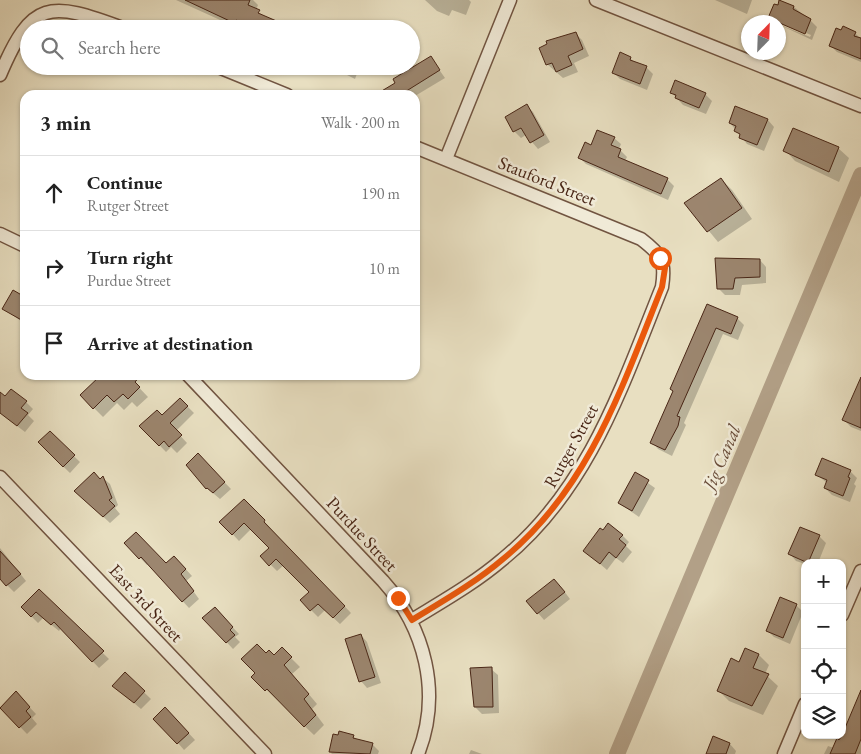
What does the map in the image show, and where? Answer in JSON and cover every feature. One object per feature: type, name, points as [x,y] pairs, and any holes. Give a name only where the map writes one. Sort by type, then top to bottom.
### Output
[{"type":"street","points":[[446,159],[510,0]]},
{"type":"street","points":[[596,0],[861,106]]},
{"type":"street","points":[[28,20],[32,15],[48,7],[77,9],[103,20]]},
{"type":"street","points":[[0,76],[20,29]]},
{"type":"street","points":[[238,75],[275,90]]},
{"type":"street","name":"Stauford Street","points":[[420,149],[641,239],[657,252],[660,258]]},
{"type":"street","points":[[0,234],[20,244]]},
{"type":"street","name":"Rutger Street","points":[[412,620],[468,585],[504,559],[556,506],[573,484],[617,399],[662,287],[665,268],[660,258]]},
{"type":"street","name":"Purdue Street","points":[[193,380],[383,581],[398,598],[412,620],[421,645],[429,685],[426,728],[418,754]]},
{"type":"street","name":"East 3rd Street","points":[[0,477],[264,754]]},
{"type":"street","points":[[846,606],[861,571]]},
{"type":"street","points":[[784,754],[801,714]]},
{"type":"building","points":[[185,0],[250,0],[248,5],[260,10],[258,13],[274,20],[228,20]]},
{"type":"building","points":[[779,0],[794,6],[793,9],[811,19],[805,34],[786,26],[786,15],[769,15],[774,4],[778,5]]},
{"type":"building","points":[[843,26],[856,32],[854,36],[861,38],[861,59],[829,46],[836,28],[841,30]]},
{"type":"building","points":[[576,32],[583,49],[568,56],[572,65],[556,72],[552,63],[546,65],[539,48],[547,44],[546,41]]},
{"type":"building","points":[[620,52],[631,57],[630,60],[647,66],[640,84],[612,73]]},
{"type":"building","points":[[431,56],[440,70],[408,90],[383,90],[395,83],[393,79],[400,75],[420,75],[420,63]]},
{"type":"building","points":[[675,80],[706,93],[699,108],[675,98],[676,95],[670,93]]},
{"type":"building","points":[[527,104],[544,135],[530,143],[521,128],[513,132],[505,117]]},
{"type":"building","points":[[735,106],[768,119],[757,145],[739,138],[740,134],[734,131],[736,126],[729,123]]},
{"type":"building","points":[[793,128],[839,147],[829,172],[783,151]]},
{"type":"building","points":[[597,130],[615,137],[611,145],[621,149],[618,157],[668,178],[661,194],[578,158],[585,142],[591,145]]},
{"type":"building","points":[[721,178],[742,208],[707,232],[684,203]]},
{"type":"building","points":[[715,258],[760,259],[760,277],[735,278],[733,289],[717,289]]},
{"type":"building","points":[[13,290],[20,294],[20,319],[2,309]]},
{"type":"building","points":[[707,304],[738,317],[731,334],[716,328],[677,416],[680,417],[678,426],[665,450],[650,443],[673,391],[670,389]]},
{"type":"building","points":[[861,377],[861,428],[842,420]]},
{"type":"building","points":[[96,380],[137,380],[135,382],[140,387],[128,399],[123,394],[114,402],[107,395],[93,409],[80,395]]},
{"type":"building","points":[[11,389],[27,401],[21,408],[28,413],[17,426],[0,413],[0,392],[5,396]]},
{"type":"building","points":[[180,398],[188,406],[170,423],[182,435],[169,447],[164,441],[159,446],[139,426],[157,410],[162,415]]},
{"type":"building","points":[[50,431],[75,455],[63,467],[38,442]]},
{"type":"building","points":[[198,453],[225,482],[213,493],[206,489],[186,465]]},
{"type":"building","points":[[822,458],[851,470],[843,496],[824,488],[827,480],[815,475]]},
{"type":"building","points":[[94,472],[100,479],[103,476],[112,498],[109,500],[115,506],[103,517],[74,491]]},
{"type":"building","points":[[635,472],[649,480],[632,511],[618,503]]},
{"type":"building","points":[[244,499],[345,606],[333,618],[318,604],[310,611],[300,600],[309,592],[276,559],[269,566],[260,556],[269,548],[244,523],[232,535],[219,522]]},
{"type":"building","points":[[608,523],[623,535],[619,539],[626,545],[616,558],[609,552],[600,564],[583,551],[600,528],[603,530]]},
{"type":"building","points":[[800,527],[820,535],[810,559],[801,560],[788,554]]},
{"type":"building","points":[[136,532],[166,563],[174,556],[186,569],[181,574],[194,591],[182,602],[141,557],[139,559],[124,543]]},
{"type":"building","points":[[0,551],[21,574],[6,586],[0,579]]},
{"type":"building","points":[[554,579],[565,592],[537,614],[526,601]]},
{"type":"building","points":[[39,589],[104,651],[92,662],[54,622],[51,625],[36,612],[31,617],[21,607]]},
{"type":"building","points":[[780,597],[797,604],[783,638],[766,631]]},
{"type":"building","points":[[215,607],[233,627],[230,630],[235,635],[226,643],[202,618]]},
{"type":"building","points":[[361,634],[375,677],[359,682],[345,639]]},
{"type":"building","points":[[257,644],[266,653],[269,650],[274,655],[282,647],[292,657],[284,665],[309,694],[304,699],[316,715],[304,727],[267,689],[265,691],[251,677],[255,673],[241,659]]},
{"type":"building","points":[[745,648],[759,654],[753,668],[769,674],[752,706],[717,691],[731,658],[739,662]]},
{"type":"building","points":[[492,667],[493,707],[474,707],[470,668]]},
{"type":"building","points":[[125,672],[145,691],[134,703],[112,686]]},
{"type":"building","points":[[861,690],[861,739],[855,754],[830,754],[837,739],[846,739],[846,726]]},
{"type":"building","points":[[16,691],[30,707],[26,711],[31,717],[19,728],[0,708]]},
{"type":"building","points":[[165,707],[189,733],[177,744],[153,719]]},
{"type":"building","points":[[339,731],[354,735],[353,738],[373,743],[370,754],[329,752],[333,734],[338,735]]},
{"type":"building","points":[[713,736],[730,743],[726,754],[706,754]]},
{"type":"waterway","name":"Jig Canal","points":[[617,754],[861,175]]},
{"type":"route","points":[[398,598],[412,620],[468,585],[504,559],[556,506],[573,484],[597,441],[617,399],[662,287],[665,268],[660,258]]}]
